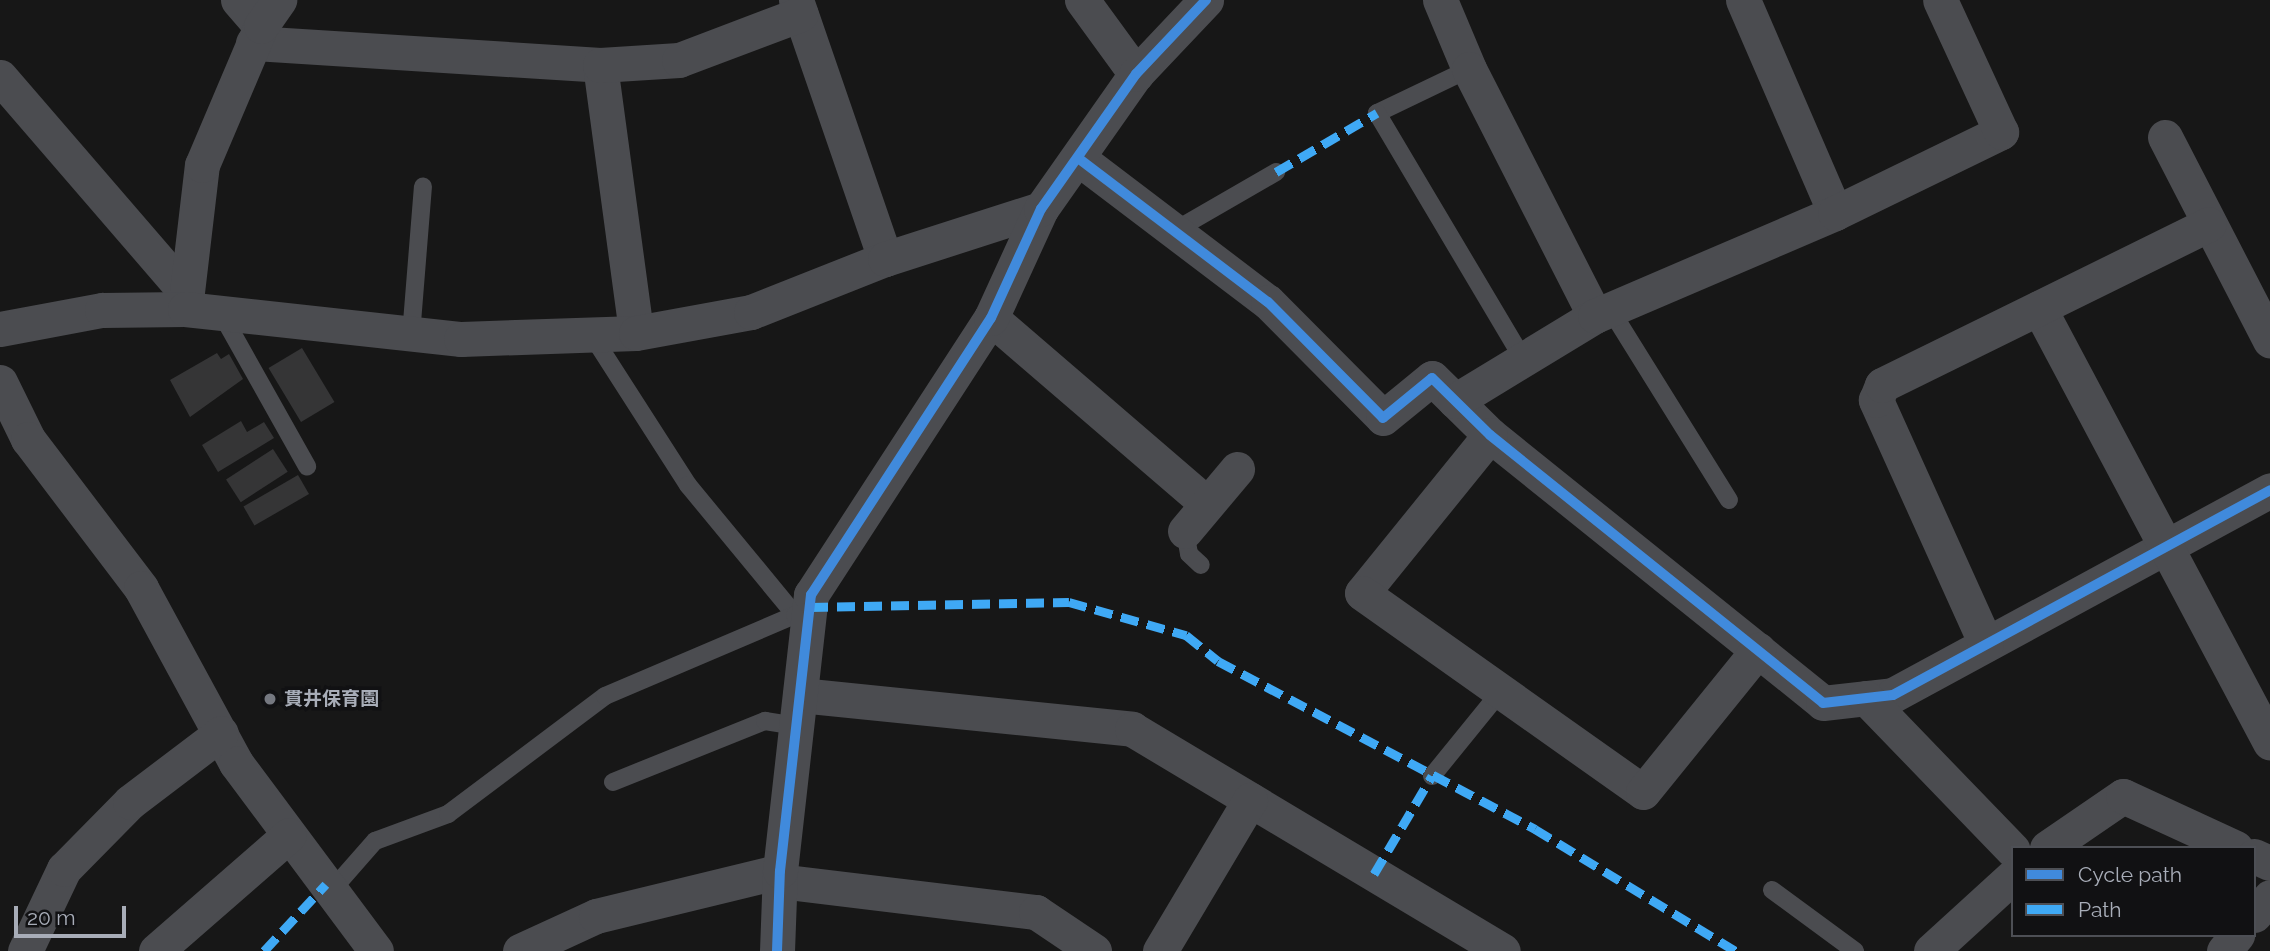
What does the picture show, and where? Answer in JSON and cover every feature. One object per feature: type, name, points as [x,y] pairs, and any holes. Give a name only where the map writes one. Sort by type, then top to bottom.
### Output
[{"type":"street","points":[[239,0],[264,23],[600,65],[679,60],[798,7],[886,259]]},
{"type":"street","points":[[1082,0],[1136,74]]},
{"type":"street","points":[[777,951],[780,876],[798,710],[802,615],[811,595],[991,318],[1041,209],[1136,74],[1206,0]]},
{"type":"street","points":[[1440,0],[1469,69],[1603,312]]},
{"type":"street","points":[[1743,0],[1835,213]]},
{"type":"street","points":[[1455,401],[1603,312],[1835,213],[2000,132],[1940,0]]},
{"type":"street","points":[[186,301],[202,165],[264,23]]},
{"type":"street","points":[[600,65],[636,333]]},
{"type":"street","points":[[0,78],[186,301]]},
{"type":"street","points":[[2165,137],[2270,340]]},
{"type":"street","points":[[1078,158],[1268,302],[1383,418],[1432,378],[1490,435],[1823,702],[1893,695],[2270,490]]},
{"type":"street","points":[[0,329],[102,310],[186,301],[221,313],[411,335],[593,337],[636,333],[751,312],[886,259],[1041,209]]},
{"type":"street","points":[[1986,644],[1876,400],[1882,385],[2209,224]]},
{"type":"street","points":[[2039,308],[2270,742]]},
{"type":"street","points":[[991,318],[1206,503]]},
{"type":"street","points":[[0,382],[28,439],[141,588],[236,763],[376,951]]},
{"type":"street","points":[[1490,435],[1362,593],[1643,792],[1758,650]]},
{"type":"street","points":[[1185,531],[1237,469]]},
{"type":"street","points":[[1866,698],[2011,848]]},
{"type":"street","points":[[798,710],[1132,729],[1503,951]]},
{"type":"street","points":[[25,951],[64,869],[130,802],[221,733]]},
{"type":"street","points":[[2050,846],[2123,796],[2232,846]]},
{"type":"street","points":[[1160,951],[1250,800]]},
{"type":"street","points":[[156,951],[289,835]]},
{"type":"street","points":[[520,951],[596,916],[780,876],[1035,912],[1094,951]]},
{"type":"street","points":[[1931,951],[2011,878]]},
{"type":"street","points":[[2256,913],[2270,897]]},
{"type":"street","points":[[2224,951],[2235,937]]},
{"type":"lane","points":[[1469,69],[1377,113],[1523,359]]},
{"type":"lane","points":[[1174,231],[1276,172]]},
{"type":"lane","points":[[411,335],[424,186]]},
{"type":"lane","points":[[1603,312],[1729,500]]},
{"type":"lane","points":[[221,313],[307,466]]},
{"type":"lane","points":[[331,891],[375,841],[447,814],[606,696],[802,615],[688,485],[593,337]]},
{"type":"lane","points":[[1185,531],[1189,554],[1200,565]]},
{"type":"lane","points":[[1432,776],[1501,691]]},
{"type":"lane","points":[[613,782],[798,710]]},
{"type":"lane","points":[[1772,890],[1855,951]]},
{"type":"building","points":[[302,348],[334,402],[301,422],[269,368]]},
{"type":"building","points":[[217,353],[221,359],[229,354],[243,379],[190,417],[170,380]]},
{"type":"building","points":[[241,421],[247,432],[264,422],[274,438],[218,472],[202,445]]},
{"type":"building","points":[[273,449],[288,472],[241,502],[226,479]]},
{"type":"building","points":[[298,475],[309,494],[254,526],[243,506]]},
{"type":"marked path","points":[[1276,172],[1377,113]]},
{"type":"marked path","points":[[810,607],[1069,602],[1186,635],[1218,661],[1535,829],[1736,951]]},
{"type":"marked path","points":[[1374,874],[1432,776]]},
{"type":"marked path","points":[[264,951],[326,884]]},
{"type":"cycle path","points":[[777,951],[780,871],[811,595],[991,318],[1041,209],[1136,74],[1206,0]]},
{"type":"cycle path","points":[[1078,158],[1268,302],[1383,418],[1432,378],[1490,435],[1823,703],[1893,695],[2270,490]]},
{"type":"place","name":"貫井保育園","points":[[270,699]]}]
